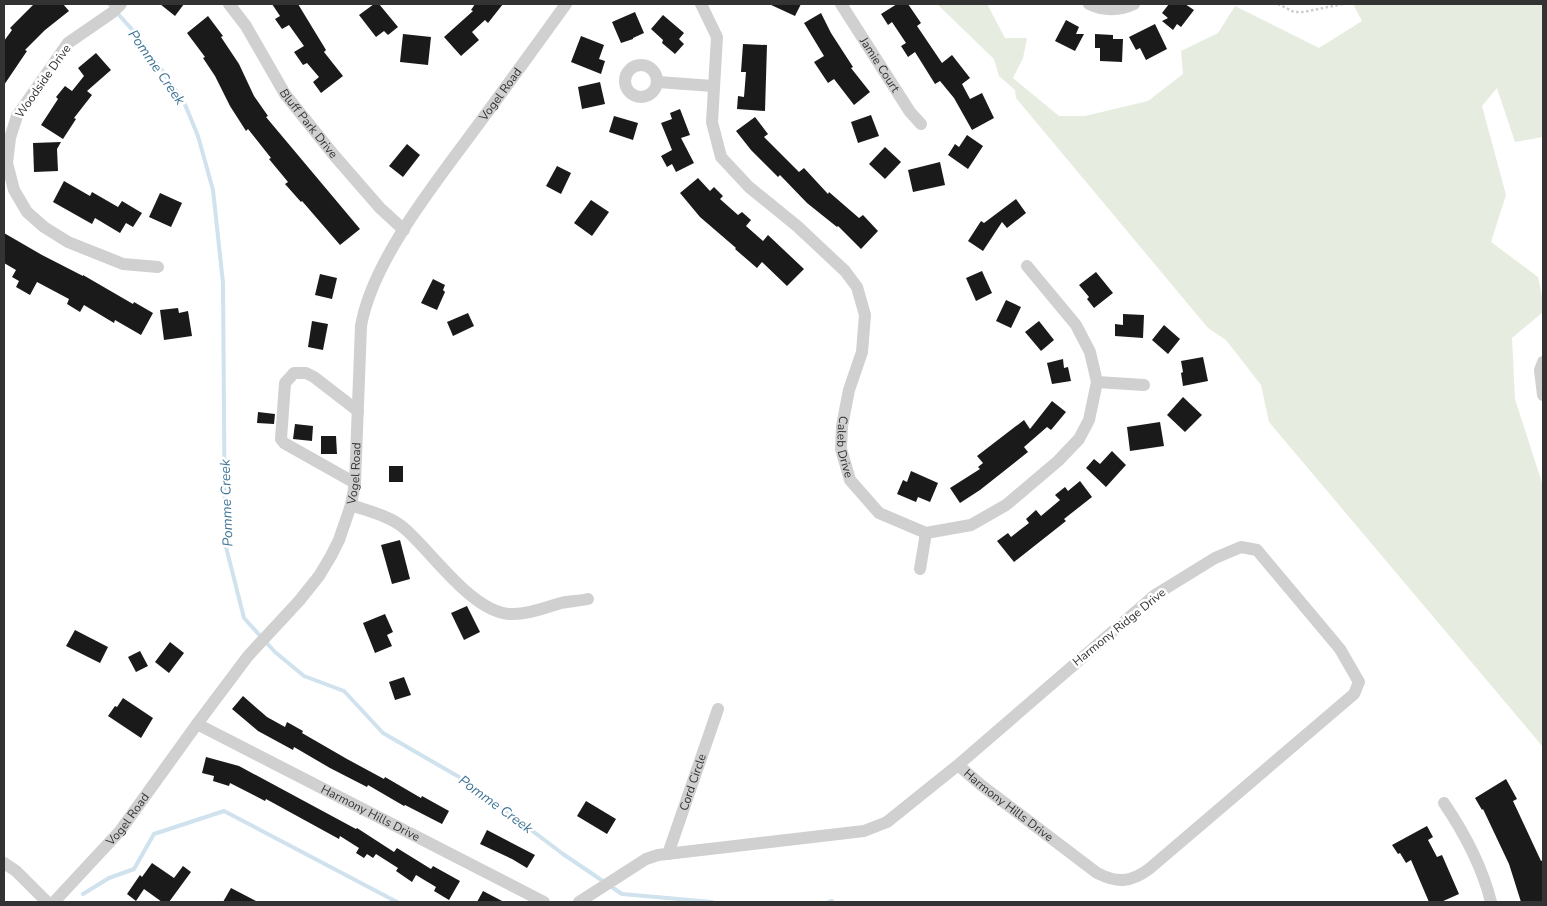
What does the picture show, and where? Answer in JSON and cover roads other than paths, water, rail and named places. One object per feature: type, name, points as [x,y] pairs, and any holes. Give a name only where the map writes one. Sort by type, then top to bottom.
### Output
[{"type":"street","name":"Woodside Drive","points":[[120,4],[113,12],[68,43],[17,116],[10,138],[6,168],[14,190],[27,212],[44,228],[68,242],[122,264],[158,267]]},
{"type":"street","name":"Bluff Park Drive","points":[[229,4],[246,26],[285,94],[333,154],[380,208],[404,230]]},
{"type":"street","name":"Vogel Road","points":[[54,902],[120,831],[248,656],[299,601],[327,563],[339,540],[351,505],[355,483],[362,326],[364,309],[374,282],[404,230],[442,174],[566,4]]},
{"type":"street","name":"Caleb Drive","points":[[701,4],[717,37],[712,122],[721,157],[749,187],[797,226],[845,271],[857,287],[866,315],[862,352],[847,399],[842,426],[841,449],[850,480],[880,513],[926,533]]},
{"type":"street","name":"Jamie Court","points":[[842,4],[910,112],[921,124]]},
{"type":"street","points":[[1089,4],[1108,10],[1134,4]]},
{"type":"street","points":[[658,82],[713,86]]},
{"type":"street","points":[[920,569],[926,533],[971,525],[1006,505],[1058,461],[1078,440],[1089,420],[1097,382],[1090,352],[1076,326],[1027,266]]},
{"type":"street","points":[[1543,362],[1540,370],[1543,395]]},
{"type":"street","points":[[355,483],[284,443],[281,439],[285,383],[294,373],[306,373],[358,411]]},
{"type":"street","points":[[1097,382],[1144,385]]},
{"type":"street","points":[[351,505],[403,526],[470,596],[493,611],[509,614],[529,613],[564,602],[588,600]]},
{"type":"street","name":"Harmony Ridge Drive","points":[[958,765],[1155,595],[1215,558],[1241,546],[1257,550],[1340,649],[1359,682]]},
{"type":"street","name":"Harmony Hills Drive","points":[[578,902],[646,859],[668,854],[864,831],[887,822],[958,765],[981,785],[1097,873],[1121,881],[1134,878],[1149,869],[1354,694],[1359,682]]},
{"type":"street","name":"Cord Circle","points":[[668,854],[718,709]]},
{"type":"street","name":"Harmony Hills Drive","points":[[197,724],[544,902]]},
{"type":"street","points":[[1444,802],[1461,828],[1475,856],[1491,902]]},
{"type":"street","points":[[4,863],[16,871],[47,902]]},
{"type":"waterway","name":"Pomme Creek","points":[[109,4],[137,35],[184,102],[198,136],[213,190],[223,283],[225,543],[244,618],[275,652],[304,676],[344,691],[383,733],[466,781],[563,854],[622,894],[712,902]]},
{"type":"waterway","points":[[83,894],[109,878],[134,869],[154,834],[224,811],[397,902]]}]
